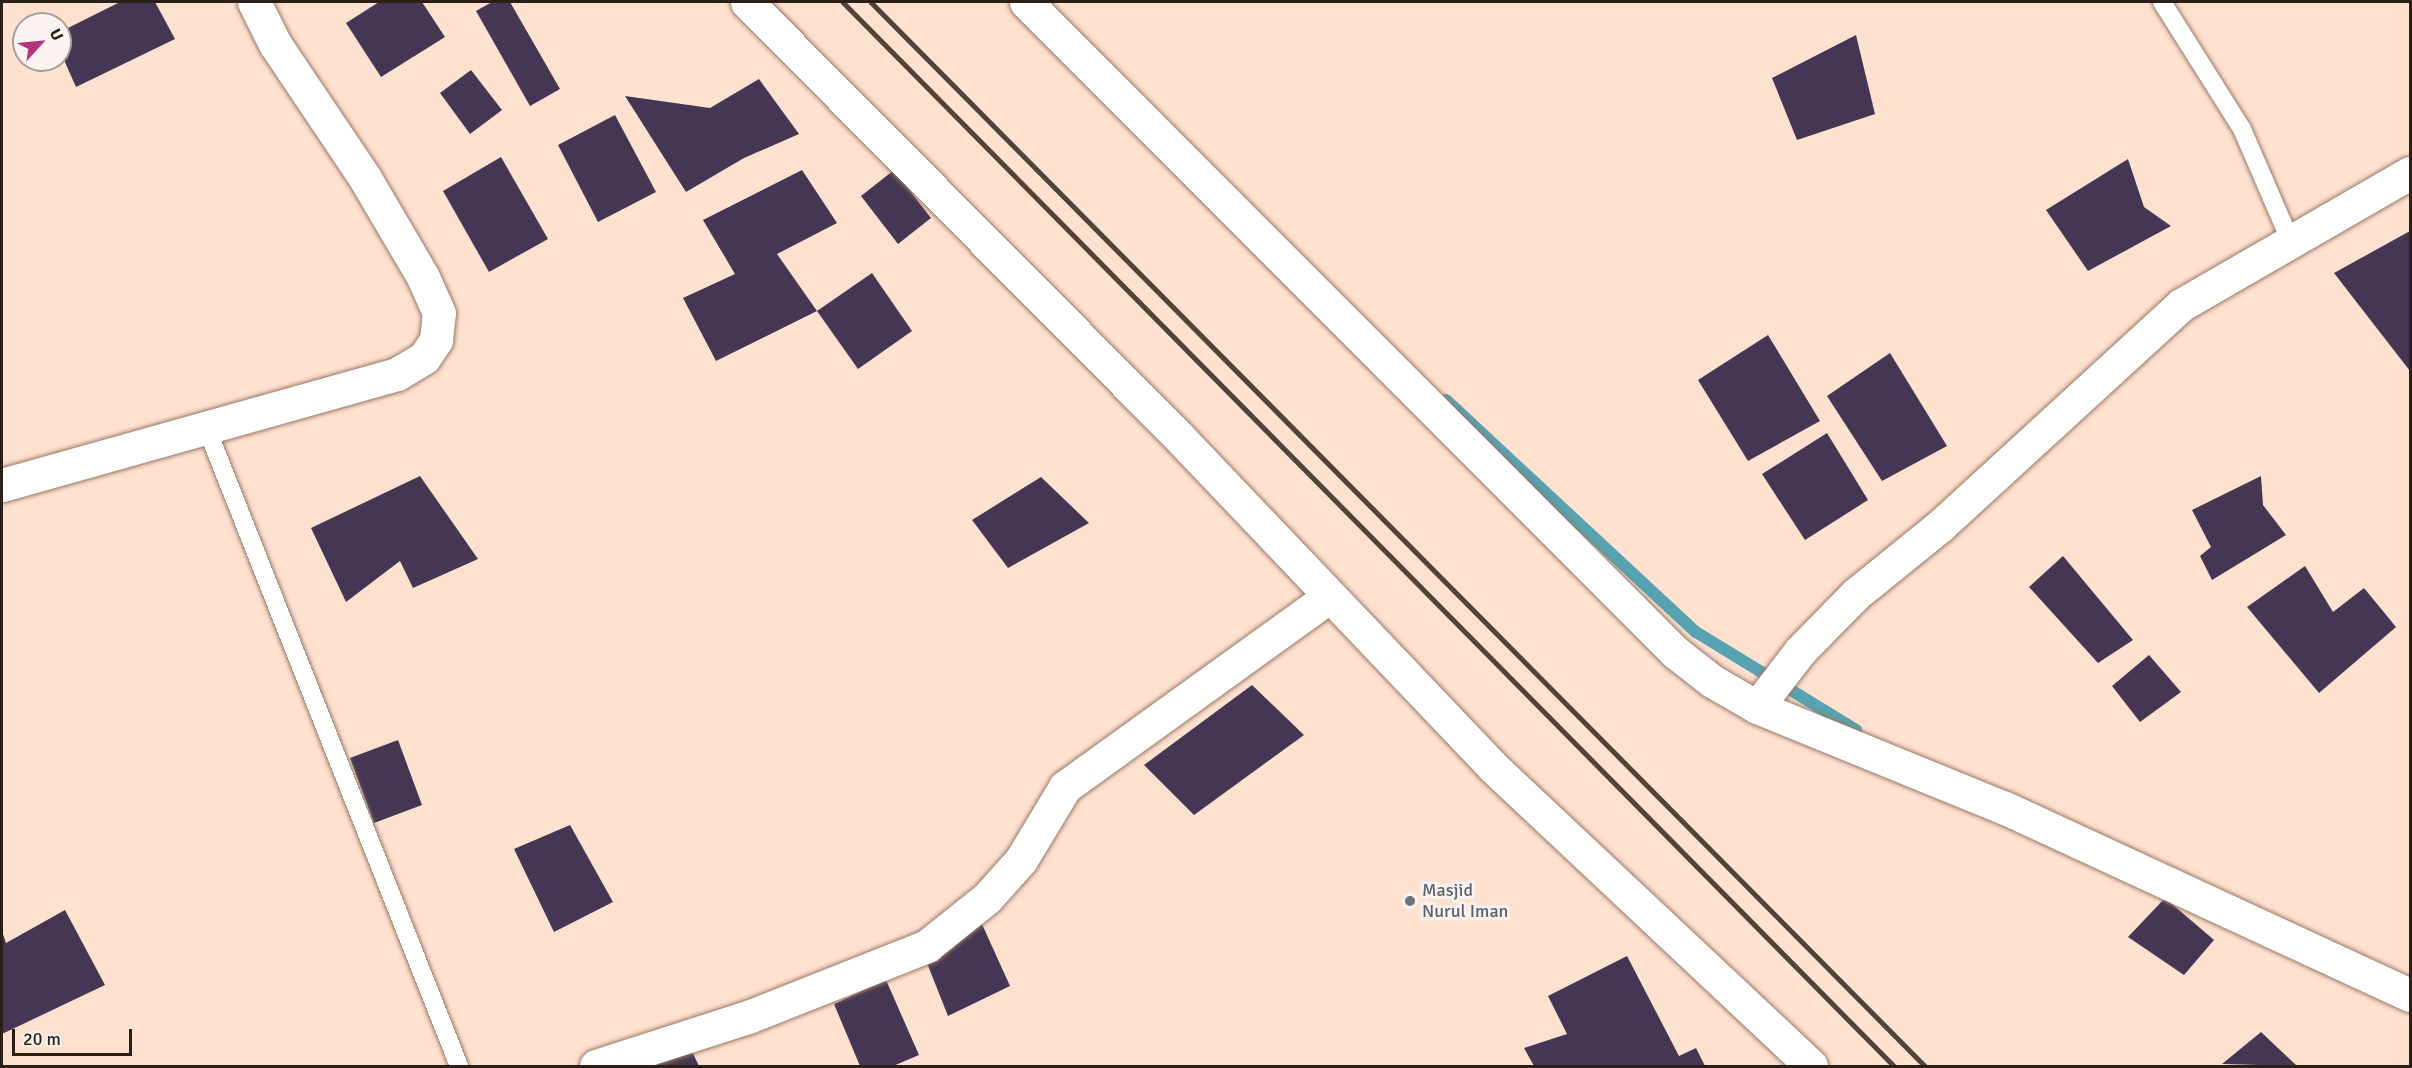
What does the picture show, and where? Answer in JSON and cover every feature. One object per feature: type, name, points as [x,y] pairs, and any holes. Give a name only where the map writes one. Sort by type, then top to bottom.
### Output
[{"type":"street","points":[[2,485],[398,374],[424,358],[436,340],[440,313],[423,277],[365,178],[275,44],[254,2]]},
{"type":"street","points":[[747,2],[1177,435],[1328,597],[1493,767],[1811,1066]]},
{"type":"street","points":[[1026,2],[1674,652],[1759,703],[2005,808],[2410,995]]},
{"type":"street","points":[[1759,703],[1800,651],[1856,594],[1940,526],[2181,305],[2290,240],[2410,173]]},
{"type":"street","points":[[596,1066],[748,1017],[927,946],[987,898],[1014,867],[1065,787],[1328,597]]},
{"type":"lane","points":[[2162,2],[2242,129],[2290,240]]},
{"type":"lane","points":[[207,429],[459,1066]]},
{"type":"building","points":[[120,2],[155,2],[175,39],[76,87],[69,72],[72,72],[72,26]]},
{"type":"building","points":[[379,2],[422,2],[445,37],[381,77],[346,23]]},
{"type":"building","points":[[492,2],[510,2],[560,89],[530,106],[476,11]]},
{"type":"building","points":[[1856,35],[1875,114],[1797,140],[1772,78]]},
{"type":"building","points":[[471,70],[502,110],[470,134],[440,93]]},
{"type":"building","points":[[759,79],[799,134],[744,158],[686,192],[625,96],[710,108]]},
{"type":"building","points":[[615,115],[656,192],[598,222],[558,145]]},
{"type":"building","points":[[501,157],[548,239],[489,272],[443,191]]},
{"type":"building","points":[[2128,159],[2144,207],[2171,226],[2088,271],[2046,210]]},
{"type":"building","points":[[802,170],[837,223],[777,254],[817,311],[716,361],[683,298],[735,274],[703,220]]},
{"type":"building","points":[[894,170],[931,218],[898,244],[861,196]]},
{"type":"building","points":[[2410,231],[2410,371],[2334,273]]},
{"type":"building","points":[[872,273],[912,331],[858,369],[817,311]]},
{"type":"building","points":[[1768,335],[1820,421],[1748,461],[1698,380]]},
{"type":"building","points":[[1890,353],[1947,446],[1882,481],[1827,396]]},
{"type":"building","points":[[1827,433],[1868,500],[1805,540],[1762,474]]},
{"type":"building","points":[[420,476],[478,559],[413,588],[400,561],[346,602],[311,528]]},
{"type":"building","points":[[2261,476],[2263,505],[2286,535],[2212,580],[2200,556],[2211,547],[2192,510]]},
{"type":"building","points":[[1041,477],[1089,523],[1008,568],[972,520]]},
{"type":"building","points":[[2063,556],[2133,640],[2098,663],[2029,587]]},
{"type":"building","points":[[2305,566],[2333,612],[2364,588],[2396,627],[2319,693],[2247,607]]},
{"type":"building","points":[[2149,655],[2181,692],[2140,722],[2112,686]]},
{"type":"building","points":[[1252,685],[1304,735],[1194,815],[1144,765]]},
{"type":"building","points":[[398,740],[422,805],[374,823],[350,758]]},
{"type":"building","points":[[570,825],[613,902],[554,932],[514,849]]},
{"type":"building","points":[[2165,898],[2214,940],[2184,975],[2128,937]]},
{"type":"building","points":[[65,910],[105,985],[2,1034],[2,931],[6,943]]},
{"type":"building","points":[[981,922],[1010,986],[948,1016],[923,953]]},
{"type":"building","points":[[1627,956],[1679,1056],[1696,1048],[1705,1066],[1534,1066],[1524,1048],[1567,1034],[1548,996]]},
{"type":"building","points":[[886,980],[919,1055],[893,1066],[860,1066],[834,1004]]},
{"type":"building","points":[[2261,1032],[2297,1066],[2222,1064]]},
{"type":"building","points":[[689,1045],[699,1066],[635,1066]]},
{"type":"waterway","points":[[1446,400],[1696,632],[1856,730]]},
{"type":"railway","points":[[843,2],[1894,1066]]},
{"type":"railway","points":[[871,2],[1925,1066]]},
{"type":"place","name":"Masjid Nurul Iman","points":[[1410,901]]}]
